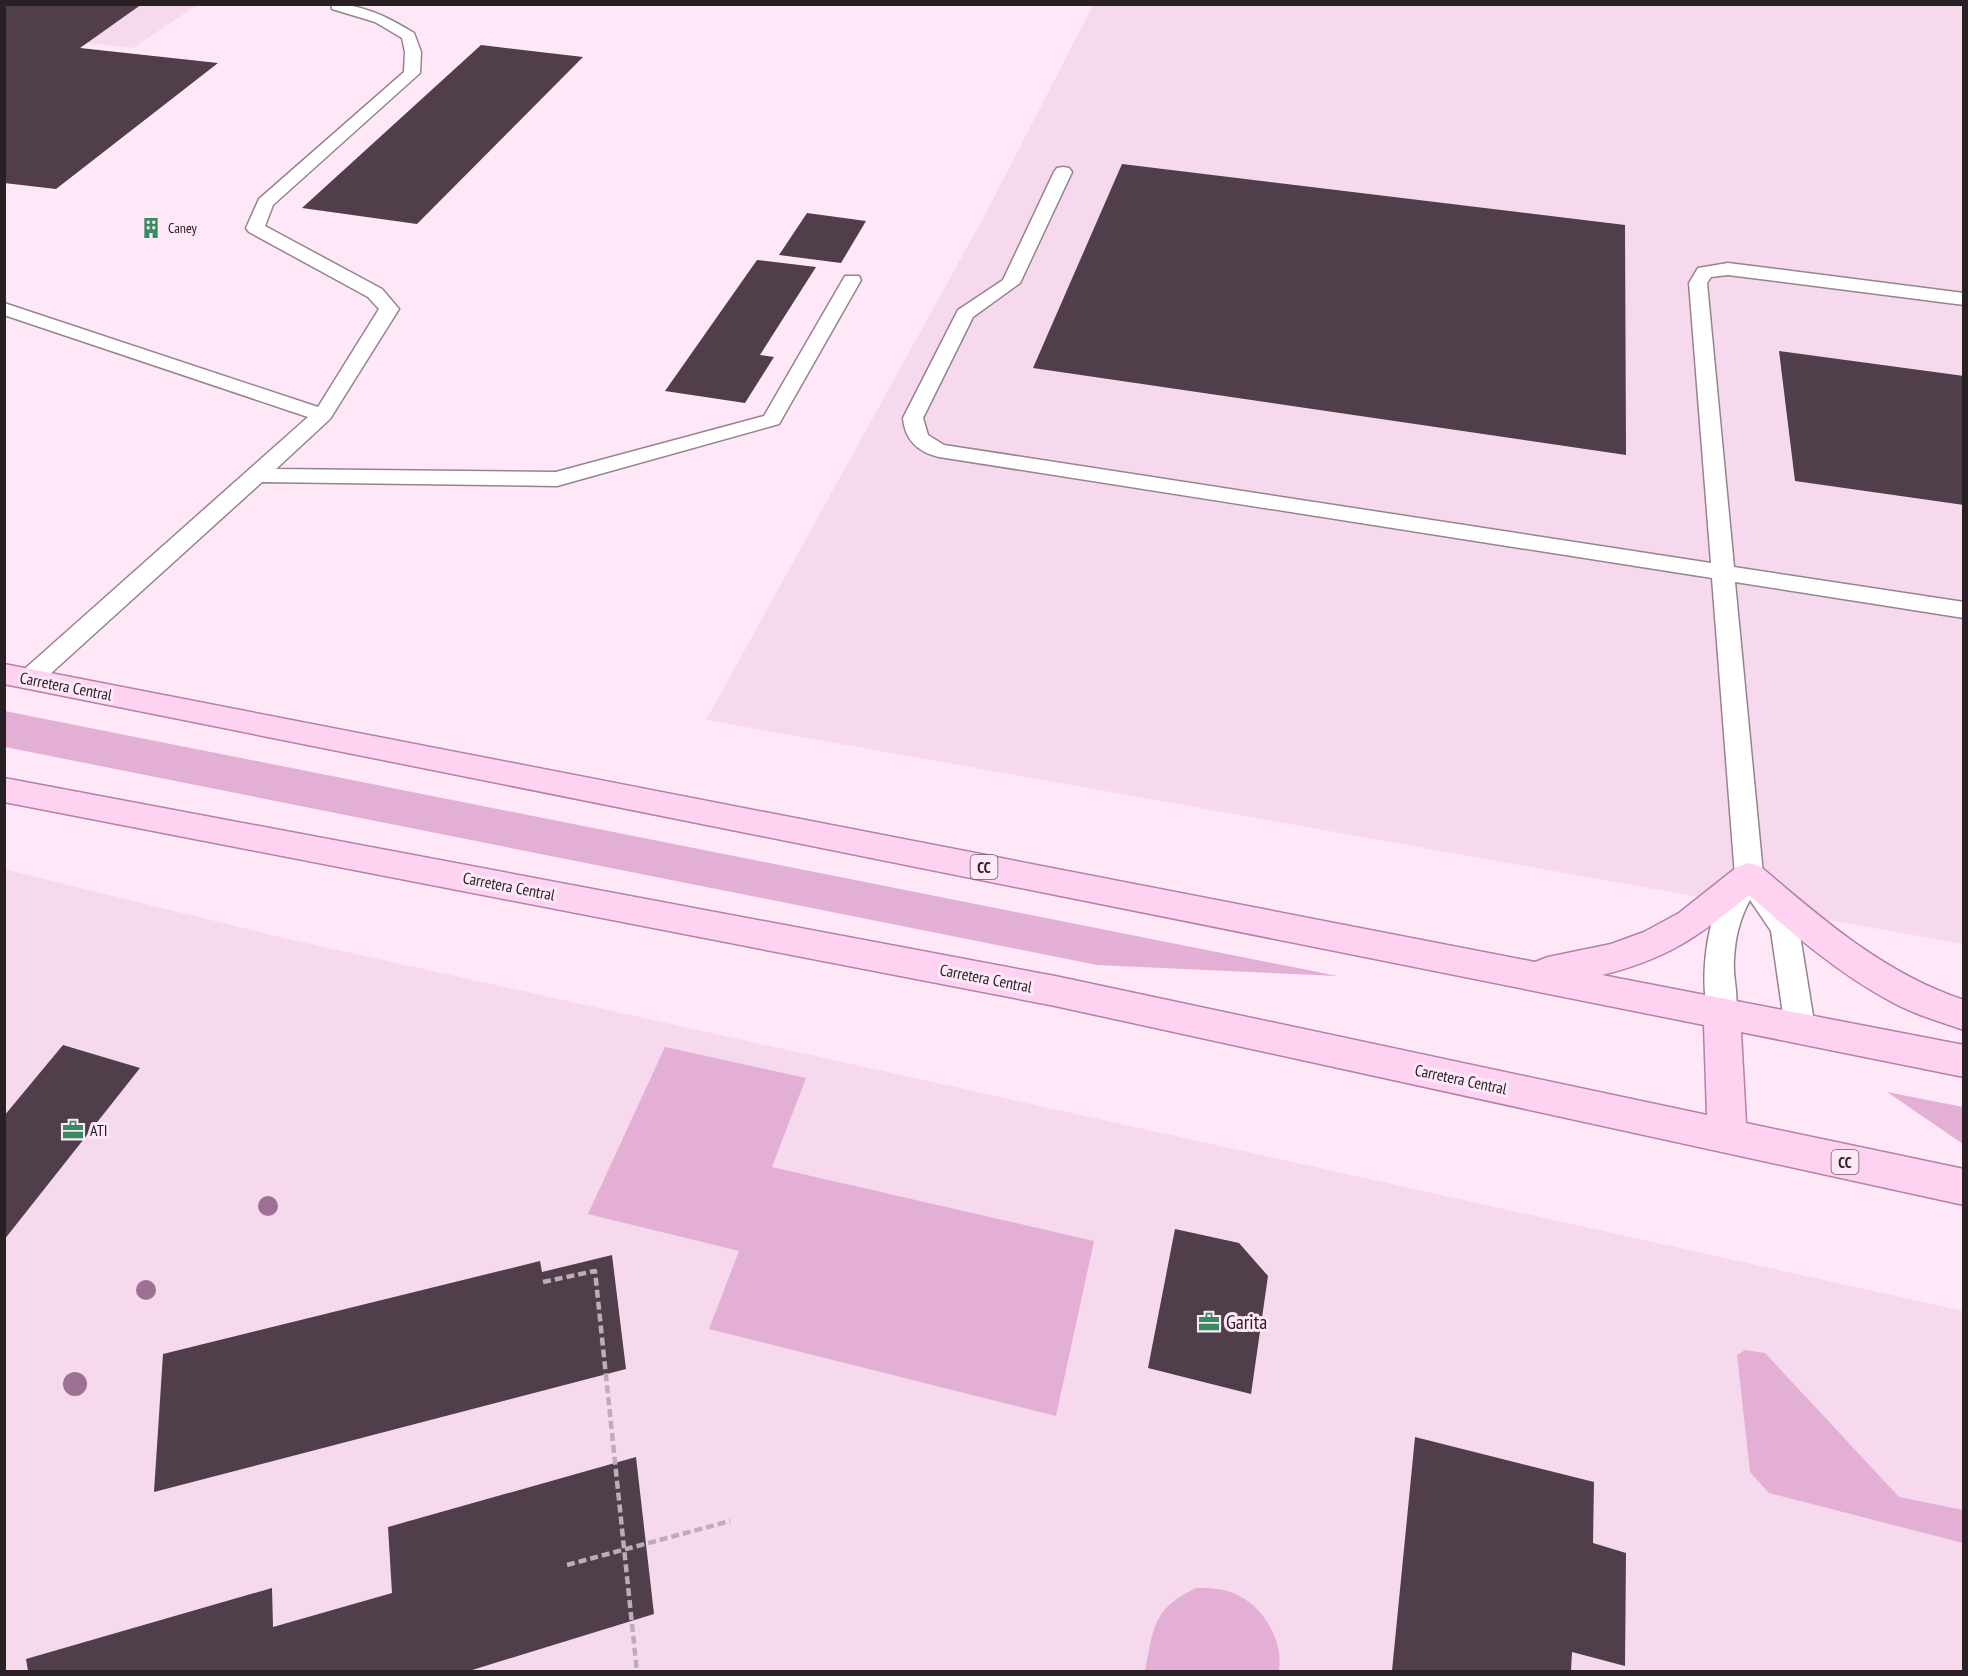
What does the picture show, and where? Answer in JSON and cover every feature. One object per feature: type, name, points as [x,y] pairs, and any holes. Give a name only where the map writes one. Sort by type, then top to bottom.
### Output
[{"type":"main road","name":"Carretera Central","points":[[17,676],[1964,1060]]},
{"type":"main road","name":"Carretera Central","points":[[4,790],[1055,991],[1964,1187]]},
{"type":"main road","points":[[1495,968],[1545,971],[1592,964],[1635,952],[1673,934],[1749,876],[1838,950],[1889,985],[1937,1008],[1964,1015]]},
{"type":"main road","points":[[1722,1012],[1727,1137]]},
{"type":"lane","points":[[17,676],[256,475],[323,415],[389,309],[375,293],[255,228],[265,203],[412,74],[413,52],[409,36],[380,19],[337,6]]},
{"type":"lane","points":[[1063,172],[1011,283],[965,314],[913,418],[914,432],[924,444],[939,451],[1964,610]]},
{"type":"lane","points":[[1800,1028],[1785,928],[1749,876],[1698,283],[1705,272],[1728,269],[1964,299]]},
{"type":"lane","points":[[256,475],[557,479],[772,420],[852,280]]},
{"type":"lane","points":[[4,309],[323,415]]},
{"type":"lane","points":[[1722,1012],[1719,960],[1728,916],[1749,876]]},
{"type":"path","points":[[543,1282],[595,1271],[637,1671]]},
{"type":"path","points":[[567,1565],[730,1521]]},
{"type":"shaded area","points":[[5,5],[197,5],[133,48],[5,34]]},
{"type":"shaded area","points":[[1093,5],[1963,5],[1963,944],[706,720],[987,211]]},
{"type":"shaded area","points":[[5,711],[1338,976],[1097,965],[5,747]]},
{"type":"shaded area","points":[[4,869],[279,937],[1963,1311],[1963,1671],[5,1671]]},
{"type":"shaded area","points":[[665,1047],[806,1078],[772,1167],[1094,1241],[1056,1416],[709,1329],[739,1251],[588,1214]]},
{"type":"shaded area","points":[[1887,1092],[1963,1107],[1963,1144]]},
{"type":"shaded area","points":[[1745,1350],[1765,1353],[1899,1497],[1963,1510],[1963,1543],[1769,1493],[1750,1472],[1737,1355]]},
{"type":"shaded area","points":[[1196,1588],[1228,1591],[1244,1598],[1262,1614],[1269,1624],[1278,1647],[1279,1671],[1145,1671],[1157,1621],[1171,1604]]},
{"type":"building","points":[[4,4],[142,4],[80,48],[218,63],[56,189],[4,183]]},
{"type":"building","points":[[481,45],[583,57],[417,224],[302,208]]},
{"type":"building","points":[[1122,164],[1625,225],[1626,455],[1033,368]]},
{"type":"building","points":[[807,213],[866,221],[841,263],[779,255]]},
{"type":"building","points":[[757,260],[816,267],[760,355],[774,357],[745,403],[665,391]]},
{"type":"building","points":[[1779,351],[1964,376],[1964,505],[1795,481]]},
{"type":"building","points":[[63,1045],[140,1068],[4,1240],[4,1116]]},
{"type":"building","name":"Garita","points":[[1175,1229],[1239,1243],[1268,1276],[1251,1394],[1148,1368]]},
{"type":"building","points":[[612,1255],[626,1369],[154,1492],[163,1354],[540,1261],[542,1272]]},
{"type":"building","points":[[1415,1437],[1594,1482],[1593,1543],[1626,1553],[1625,1666],[1572,1652],[1571,1671],[1392,1671]]},
{"type":"building","points":[[636,1457],[654,1614],[469,1671],[28,1671],[26,1659],[272,1588],[273,1627],[392,1593],[388,1527]]},
{"type":"place","name":"Caney","points":[[151,228]]},
{"type":"place","name":"ATI","points":[[73,1130]]},
{"type":"place","name":"Garita","points":[[1209,1322]]}]
